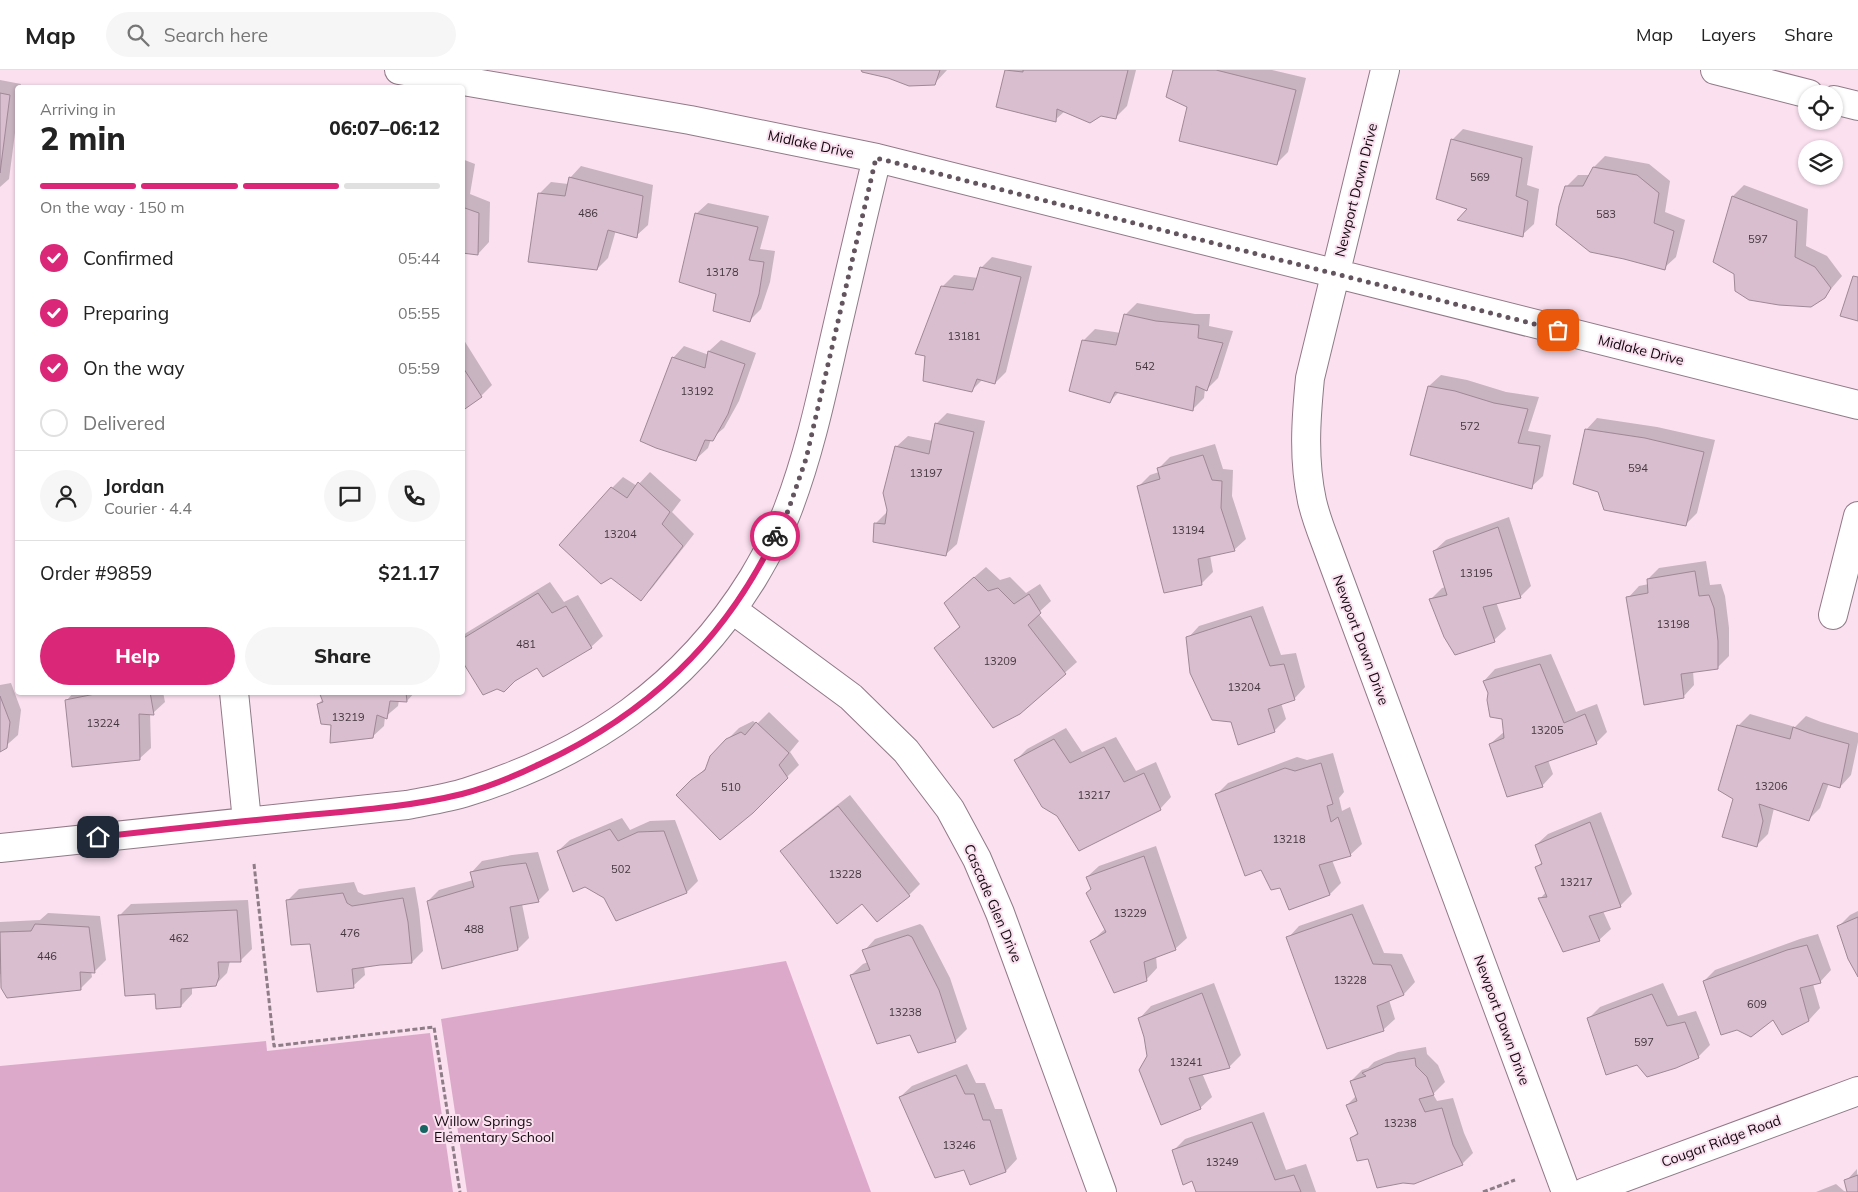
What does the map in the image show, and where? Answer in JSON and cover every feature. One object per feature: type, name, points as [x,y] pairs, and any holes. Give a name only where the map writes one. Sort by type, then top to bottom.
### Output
[{"type":"street","name":"Midlake Drive","points":[[399,70],[690,120],[876,158],[1858,405]]},
{"type":"street","name":"Newport Dawn Drive","points":[[1385,70],[1310,378],[1306,418],[1306,461],[1312,501],[1325,541],[1566,1192]]},
{"type":"street","points":[[1715,70],[1798,91]]},
{"type":"street","points":[[1843,102],[1858,106]]},
{"type":"street","points":[[0,848],[407,805],[465,793],[518,775],[571,750],[620,720],[661,688],[697,653],[733,610],[763,561],[784,519],[806,459],[822,398],[876,158]]},
{"type":"street","points":[[1832,615],[1858,516]]},
{"type":"street","name":"Cascade Glen Drive","points":[[733,610],[851,697],[906,751],[950,809],[977,859],[1000,913],[1102,1192]]},
{"type":"street","points":[[234,695],[247,821]]},
{"type":"street","name":"Cougar Ridge Road","points":[[1585,1192],[1858,1091]]},
{"type":"path","points":[[254,864],[274,1046],[434,1027],[460,1192]]},
{"type":"path","points":[[1483,1192],[1515,1180]]},
{"type":"shaded area","points":[[786,961],[871,1192],[467,1192],[441,1019]]},
{"type":"shaded area","points":[[430,1033],[453,1192],[0,1192],[0,1066],[266,1041],[267,1051]]},
{"type":"building","points":[[861,70],[940,70],[935,85],[909,86],[888,78],[862,72]]},
{"type":"building","points":[[1005,70],[1023,72],[1023,70],[1128,70],[1116,119],[1101,116],[1090,123],[1057,109],[1056,122],[996,107]]},
{"type":"building","points":[[1173,70],[1216,70],[1296,90],[1277,165],[1179,141],[1187,107],[1166,97]]},
{"type":"building","points":[[0,93],[10,95],[0,173]]},
{"type":"building","points":[[1451,139],[1522,158],[1516,196],[1528,201],[1523,237],[1457,220],[1467,209],[1436,199]]},
{"type":"building","points":[[1593,167],[1637,175],[1659,193],[1654,223],[1674,231],[1665,270],[1590,252],[1556,225],[1565,186],[1583,186]]},
{"type":"building","points":[[569,177],[643,196],[637,238],[608,230],[597,270],[528,262],[538,193],[565,196]]},
{"type":"building","points":[[1732,196],[1797,221],[1795,257],[1815,267],[1831,288],[1825,298],[1811,307],[1779,305],[1749,300],[1735,291],[1734,274],[1713,262]]},
{"type":"building","points":[[465,208],[479,213],[478,255],[465,253]]},
{"type":"building","points":[[695,213],[758,227],[749,260],[764,262],[759,294],[750,322],[713,311],[716,294],[679,282]]},
{"type":"building","points":[[980,267],[1021,277],[995,384],[977,379],[972,392],[923,381],[925,356],[915,354],[941,286],[973,290]]},
{"type":"building","points":[[1853,276],[1858,277],[1858,321],[1840,316]]},
{"type":"building","points":[[1124,314],[1156,321],[1199,325],[1198,338],[1223,343],[1207,391],[1196,386],[1193,411],[1115,392],[1110,403],[1069,391],[1082,340],[1116,345]]},
{"type":"building","points":[[708,351],[745,364],[728,414],[713,441],[705,440],[696,461],[640,441],[672,357],[705,368]]},
{"type":"building","points":[[465,371],[482,397],[465,409]]},
{"type":"building","points":[[1428,386],[1455,391],[1494,403],[1528,409],[1518,443],[1540,446],[1532,489],[1410,455]]},
{"type":"building","points":[[935,423],[974,432],[946,556],[873,542],[874,523],[885,524],[887,510],[883,493],[895,446],[929,454]]},
{"type":"building","points":[[1585,429],[1645,438],[1704,452],[1686,526],[1604,510],[1598,492],[1573,484]]},
{"type":"building","points":[[1203,455],[1212,480],[1222,481],[1221,508],[1235,551],[1198,559],[1202,585],[1164,593],[1137,486],[1160,479],[1157,468]]},
{"type":"building","points":[[638,482],[670,512],[662,524],[683,546],[641,601],[611,578],[601,584],[559,545],[611,487],[627,498]]},
{"type":"building","points":[[1498,527],[1521,598],[1483,607],[1495,642],[1455,655],[1444,637],[1429,599],[1447,595],[1433,551]]},
{"type":"building","points":[[1695,571],[1699,596],[1709,595],[1714,608],[1718,641],[1718,669],[1681,674],[1684,698],[1644,705],[1626,597],[1648,593],[1647,579]]},
{"type":"building","points":[[974,577],[988,591],[998,588],[1014,604],[1029,594],[1041,613],[1028,625],[1066,674],[1020,714],[993,728],[934,648],[960,627],[944,603]]},
{"type":"building","points":[[538,593],[552,613],[566,606],[592,648],[543,677],[537,668],[515,681],[504,692],[497,689],[483,695],[465,666],[465,637]]},
{"type":"building","points":[[1251,616],[1270,666],[1284,664],[1295,700],[1268,709],[1275,732],[1238,745],[1231,722],[1212,720],[1190,673],[1186,637]]},
{"type":"building","points":[[1540,664],[1564,723],[1585,714],[1597,744],[1535,766],[1543,787],[1507,797],[1489,744],[1504,738],[1502,719],[1490,717],[1487,700],[1488,693],[1483,681]]},
{"type":"building","points":[[90,695],[151,695],[154,715],[139,714],[140,760],[72,767],[65,700]]},
{"type":"building","points":[[320,695],[406,695],[407,702],[390,701],[387,719],[377,715],[373,738],[330,743],[331,725],[321,724],[317,704],[323,702]]},
{"type":"building","points":[[0,696],[10,722],[7,748],[0,752]]},
{"type":"building","points":[[756,722],[789,753],[779,765],[788,778],[753,813],[720,840],[676,795],[691,780],[705,770],[710,756],[726,739],[741,732],[745,735]]},
{"type":"building","points":[[1737,725],[1790,739],[1793,727],[1849,744],[1840,788],[1823,783],[1809,821],[1759,804],[1763,821],[1757,847],[1722,837],[1733,799],[1718,790]]},
{"type":"building","points":[[1054,739],[1070,763],[1104,747],[1124,782],[1144,773],[1161,810],[1079,851],[1057,816],[1042,807],[1014,760]]},
{"type":"building","points":[[1321,763],[1333,804],[1327,806],[1331,822],[1338,817],[1351,856],[1319,865],[1330,895],[1289,910],[1280,888],[1271,890],[1261,870],[1245,876],[1215,794],[1285,768],[1295,771]]},
{"type":"building","points":[[838,806],[910,896],[877,922],[862,904],[837,924],[780,851]]},
{"type":"building","points":[[1590,822],[1621,907],[1589,916],[1600,941],[1563,952],[1538,898],[1547,897],[1535,867],[1542,864],[1535,845]]},
{"type":"building","points":[[610,829],[618,841],[638,832],[664,831],[687,893],[616,921],[604,898],[585,887],[573,892],[557,851]]},
{"type":"building","points":[[1144,856],[1176,950],[1144,962],[1147,981],[1114,993],[1090,941],[1106,932],[1086,893],[1091,889],[1086,877]]},
{"type":"building","points":[[526,863],[539,902],[510,907],[518,950],[442,969],[427,901],[474,887],[470,872]]},
{"type":"building","points":[[343,893],[347,903],[352,906],[403,898],[408,922],[412,963],[352,969],[354,988],[317,992],[310,944],[291,945],[286,900]]},
{"type":"building","points":[[237,910],[241,962],[218,962],[219,977],[216,986],[181,989],[181,1007],[156,1009],[155,994],[125,996],[118,915]]},
{"type":"building","points":[[1352,914],[1373,964],[1391,965],[1404,995],[1377,1006],[1384,1031],[1327,1049],[1286,937]]},
{"type":"building","points":[[1858,917],[1858,977],[1848,959],[1837,926]]},
{"type":"building","points":[[35,924],[89,927],[95,973],[80,972],[81,990],[7,998],[1,988],[0,932],[31,931]]},
{"type":"building","points":[[908,935],[912,937],[939,990],[956,1042],[918,1053],[910,1035],[877,1044],[850,975],[870,970],[862,950]]},
{"type":"building","points":[[1807,945],[1821,983],[1800,988],[1809,1021],[1782,1035],[1773,1020],[1751,1037],[1737,1030],[1721,1035],[1703,981],[1787,950]]},
{"type":"building","points":[[1202,993],[1230,1068],[1189,1078],[1201,1109],[1161,1125],[1139,1070],[1147,1056],[1138,1018]]},
{"type":"building","points":[[1652,994],[1667,1026],[1685,1022],[1699,1058],[1647,1077],[1637,1065],[1606,1075],[1587,1018]]},
{"type":"building","points":[[1415,1058],[1416,1066],[1427,1077],[1434,1095],[1419,1099],[1425,1112],[1442,1108],[1453,1145],[1463,1165],[1414,1184],[1403,1183],[1377,1188],[1368,1159],[1357,1161],[1350,1138],[1358,1134],[1346,1105],[1357,1101],[1350,1081],[1366,1076],[1362,1073],[1385,1063]]},
{"type":"building","points":[[956,1075],[965,1094],[974,1094],[983,1120],[990,1120],[1006,1172],[970,1185],[964,1170],[935,1178],[899,1097]]},
{"type":"building","points":[[1252,1122],[1275,1180],[1294,1175],[1301,1192],[1196,1192],[1192,1181],[1183,1185],[1172,1150]]},
{"type":"building","points":[[1858,1175],[1858,1192],[1847,1192],[1844,1180]]},
{"type":"way so far","points":[[775,536],[788,511],[806,459],[876,158],[1558,330]]},
{"type":"place","name":"Willow Springs Elementary School","points":[[424,1129]]},
{"type":"route","points":[[98,837],[407,805],[465,793],[518,775],[571,750],[620,720],[661,688],[697,653],[733,610],[763,561],[775,536]]}]
